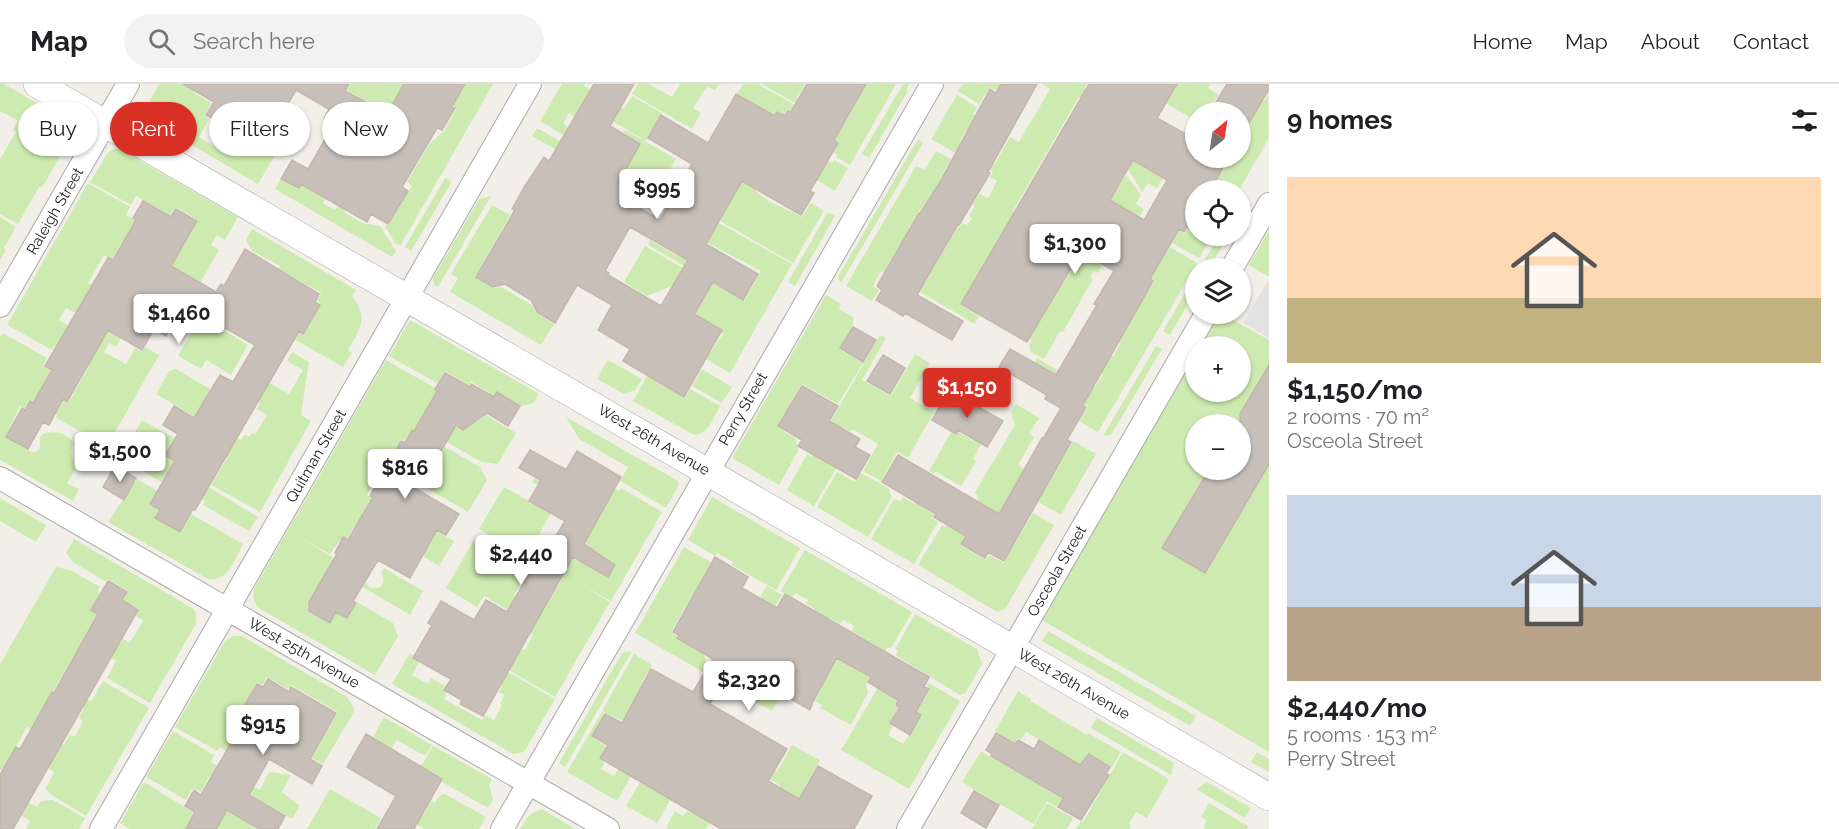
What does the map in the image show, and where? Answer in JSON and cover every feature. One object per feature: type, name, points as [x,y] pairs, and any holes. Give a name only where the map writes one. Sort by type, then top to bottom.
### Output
[{"type":"street","name":"West 26th Avenue","points":[[37,84],[1269,797]]},
{"type":"street","name":"Raleigh Street","points":[[0,306],[128,84]]},
{"type":"street","name":"Quitman Street","points":[[101,829],[530,84]]},
{"type":"street","name":"Perry Street","points":[[502,829],[932,84]]},
{"type":"street","points":[[1238,258],[1269,204]]},
{"type":"street","name":"Osceola Street","points":[[908,829],[1200,324]]},
{"type":"street","name":"West 25th Avenue","points":[[0,478],[608,829]]},
{"type":"green space","points":[[0,84],[4,84],[35,102],[18,102],[18,121],[0,111]]},
{"type":"green space","points":[[159,84],[197,84],[193,92],[209,102],[204,116],[209,119],[199,137],[209,143],[209,155],[197,148],[197,102],[149,102]]},
{"type":"green space","points":[[351,84],[404,84],[394,102],[359,102],[361,99],[347,90]]},
{"type":"green space","points":[[466,84],[493,84],[400,246],[395,243],[385,226],[388,225],[412,186],[407,182],[430,143],[443,132],[457,108],[453,106]]},
{"type":"green space","points":[[562,84],[585,84],[584,86],[624,109],[632,96],[662,113],[646,141],[605,117],[580,107],[575,116],[569,113],[563,123],[568,127],[563,135],[540,121]]},
{"type":"green space","points":[[638,84],[649,84],[672,97],[680,84],[719,84],[715,90],[707,86],[693,108],[701,113],[692,129],[632,94]]},
{"type":"green space","points":[[743,84],[758,84],[838,130],[867,84],[896,84],[850,165],[836,157],[834,152],[839,142],[833,138],[834,136],[788,109],[784,115],[777,111],[766,129],[744,136],[760,107],[737,94]]},
{"type":"green space","points":[[762,84],[805,84],[797,98],[814,108],[811,112]]},
{"type":"green space","points":[[903,84],[909,84],[906,90],[908,91],[869,158],[862,154]]},
{"type":"green space","points":[[963,84],[999,84],[1014,94],[1006,96],[990,87],[979,104],[958,91]]},
{"type":"green space","points":[[1042,84],[1087,84],[1084,89],[1105,101],[1101,109],[1079,97],[1013,211],[1034,224],[1031,230],[1010,218],[995,244],[1016,256],[1011,265],[990,253],[960,305],[979,316],[975,324],[920,292],[957,227],[959,228],[962,223],[967,225],[972,218],[969,216],[979,194],[988,198],[997,181],[990,177],[993,171],[966,156],[969,151],[994,165],[1010,137],[1019,142],[1050,89]]},
{"type":"green space","points":[[1178,84],[1210,84],[1208,88],[1218,95],[1214,102],[1185,102],[1185,114],[1160,100],[1164,94],[1170,97]]},
{"type":"green space","points":[[1268,94],[1269,138],[1245,180],[1217,180],[1218,178],[1200,168],[1213,168],[1222,173],[1225,168],[1251,168],[1251,106],[1256,97],[1264,101]]},
{"type":"green space","points":[[957,95],[977,107],[973,114],[982,119],[973,133],[966,130],[959,143],[966,148],[961,156],[931,139]]},
{"type":"green space","points":[[18,121],[18,156],[60,156],[18,224],[0,214],[0,159],[16,132],[13,130]]},
{"type":"green space","points":[[537,128],[598,163],[617,150],[626,135],[623,133],[625,130],[676,159],[649,205],[637,198],[634,203],[532,136]]},
{"type":"green space","points":[[918,139],[923,143],[841,283],[838,277]]},
{"type":"green space","points":[[1115,147],[1163,178],[1157,188],[1148,183],[1142,192],[1128,169],[1109,158]]},
{"type":"green space","points":[[110,151],[110,156],[131,156],[238,217],[225,240],[217,235],[211,245],[219,250],[200,283],[169,264],[176,232],[188,238],[198,220],[176,207],[170,216],[136,196],[131,205],[90,182]]},
{"type":"green space","points":[[936,151],[951,159],[940,179],[947,183],[939,197],[932,193],[921,212],[919,211],[908,229],[914,233],[901,256],[895,253],[884,273],[881,271],[873,286],[879,290],[872,301],[846,286],[916,166],[925,170]]},
{"type":"green space","points":[[699,153],[749,181],[759,194],[772,203],[802,217],[811,203],[824,211],[793,263],[720,221],[730,203],[724,200]]},
{"type":"green space","points":[[211,156],[275,156],[258,184]]},
{"type":"green space","points":[[834,160],[848,168],[835,191],[815,179],[820,168],[823,169],[828,161],[832,163]]},
{"type":"green space","points":[[311,168],[331,180],[321,197],[325,199],[323,203],[335,210],[338,206],[362,223],[380,226],[396,251],[392,257],[275,189],[281,179],[299,189]]},
{"type":"green space","points":[[1126,175],[1141,195],[1136,204],[1144,209],[1140,216],[1133,213],[1127,224],[1110,202],[1097,177],[1117,189]]},
{"type":"green space","points":[[445,178],[451,183],[411,251],[405,247]]},
{"type":"green space","points":[[88,183],[130,207],[126,215],[137,221],[150,255],[123,240],[112,259],[104,255],[88,283],[99,289],[76,313],[66,308],[59,320],[68,326],[52,350],[7,325]]},
{"type":"green space","points":[[491,196],[438,287],[434,285],[433,278],[479,199]]},
{"type":"green space","points":[[492,205],[510,215],[475,277],[494,288],[501,287],[532,305],[535,312],[554,324],[541,345],[450,292],[458,278],[451,274]]},
{"type":"green space","points":[[828,212],[835,216],[795,286],[788,282]]},
{"type":"green space","points":[[1153,216],[1185,234],[1185,246],[1206,246],[1199,258],[1172,243],[1175,237],[1150,222]]},
{"type":"green space","points":[[0,217],[16,227],[0,260]]},
{"type":"green space","points":[[711,223],[717,226],[719,223],[792,264],[730,373],[706,359],[723,334],[722,330],[692,312],[698,301],[672,286],[647,296],[624,282],[645,246],[710,287],[713,283],[744,301],[761,271],[702,240]]},
{"type":"green space","points":[[252,229],[356,290],[352,297],[361,311],[361,324],[348,350],[352,353],[343,367],[294,339],[298,332],[303,335],[321,304],[317,301],[321,293],[252,251],[246,240]]},
{"type":"green space","points":[[1269,230],[1269,277],[1251,266],[1251,262]]},
{"type":"green space","points":[[690,231],[688,268],[648,245],[650,240],[676,255]]},
{"type":"green space","points":[[1113,239],[1099,264],[1102,266],[1098,273],[1094,271],[1090,277],[1093,279],[1063,332],[1060,331],[1044,359],[1031,352],[1029,346],[1032,340],[1030,338],[1038,323],[1017,311],[1064,282],[1081,252]]},
{"type":"green space","points":[[1213,246],[1222,246],[1215,258],[1206,258]]},
{"type":"green space","points":[[1170,247],[1189,258],[1185,258],[1185,283],[1098,432],[1079,421],[1088,406],[1081,402],[1086,392],[1050,372],[1025,378],[1037,358],[1088,388],[1091,385],[1095,387],[1103,374],[1096,370],[1079,337],[1113,357],[1120,344],[1113,339],[1123,322],[1129,324],[1136,312],[1129,308],[1135,288],[1146,294],[1154,281],[1147,276],[1157,259],[1161,261]]},
{"type":"green space","points":[[1185,293],[1185,309],[1170,335],[1163,331]]},
{"type":"green space","points":[[826,295],[841,304],[839,309],[853,317],[853,325],[839,349],[863,363],[838,404],[802,384],[777,427],[796,439],[798,451],[779,485],[732,458]]},
{"type":"green space","points":[[207,320],[248,345],[231,375],[206,360],[201,369],[178,356],[198,322],[204,325]]},
{"type":"green space","points":[[410,320],[539,394],[533,403],[522,406],[497,392],[493,398],[489,396],[490,393],[471,382],[469,385],[445,371],[437,383],[389,356]]},
{"type":"green space","points":[[1214,324],[1241,324],[1269,340],[1269,752],[1042,620],[1185,372],[1185,402],[1251,402],[1251,336],[1207,336]]},
{"type":"green space","points":[[110,327],[123,334],[116,347],[109,343],[104,352],[126,364],[135,348],[142,352],[145,347],[159,355],[107,446],[56,418],[55,414],[63,401],[68,403],[89,367],[57,348],[65,334],[96,351]]},
{"type":"green space","points":[[3,333],[47,358],[43,366],[51,370],[41,388],[61,400],[45,409],[29,400],[25,408],[20,406],[5,437],[34,453],[40,449],[40,437],[44,433],[61,433],[68,437],[73,443],[71,453],[76,468],[67,483],[79,489],[73,501],[0,460],[0,337]]},
{"type":"green space","points":[[880,335],[886,338],[862,380],[891,396],[915,354],[930,363],[910,398],[934,412],[908,458],[897,452],[881,481],[863,471],[878,444],[854,430],[850,431],[842,427],[837,436],[826,430]]},
{"type":"green space","points":[[1156,346],[1162,349],[1111,435],[1103,436]]},
{"type":"green space","points":[[292,352],[309,362],[301,415],[311,421],[260,512],[211,485],[227,458],[224,455],[234,436],[241,440],[245,434],[249,437],[252,433],[255,435],[267,415],[257,409],[260,403],[256,400],[266,381],[289,394],[303,370],[287,361]]},
{"type":"green space","points":[[386,360],[435,388],[436,391],[426,409],[464,430],[486,415],[516,433],[498,464],[481,462],[447,442],[449,438],[420,422],[415,431],[412,429],[405,441],[401,439],[391,456],[418,472],[378,487],[373,484],[367,495],[371,498],[366,507],[393,522],[357,530],[353,528],[347,539],[343,536],[330,554],[301,538],[365,577],[370,588],[379,588],[382,585],[381,573],[384,568],[423,591],[410,615],[361,586],[320,582],[313,598],[311,597],[307,607],[308,611],[330,624],[336,613],[348,619],[357,602],[393,623],[398,636],[375,675],[257,607],[253,597],[254,589]]},
{"type":"green space","points":[[608,360],[642,379],[635,390],[624,394],[597,379]]},
{"type":"green space","points":[[176,369],[210,389],[207,396],[224,406],[195,417],[156,394],[169,371]]},
{"type":"green space","points":[[702,369],[732,387],[722,403],[692,386]]},
{"type":"green space","points":[[647,376],[685,398],[690,389],[720,406],[707,429],[694,435],[633,401]]},
{"type":"green space","points":[[1016,404],[1039,418],[1029,434],[1034,437],[1018,465],[1049,483],[1073,441],[1096,454],[1061,515],[1038,502],[1041,497],[1016,483],[997,516],[981,507],[960,545],[986,560],[989,555],[1004,563],[1033,513],[1054,525],[1005,609],[997,612],[918,565],[942,525],[945,527],[947,524],[961,531],[979,500],[975,492],[1015,425],[1011,412]]},
{"type":"green space","points":[[566,417],[678,481],[679,485],[666,508],[620,481],[628,467],[579,439]]},
{"type":"green space","points":[[142,420],[174,438],[164,455],[174,461],[172,465],[180,470],[170,487],[120,458]]},
{"type":"green space","points":[[951,432],[956,435],[958,432],[981,445],[973,459],[976,461],[961,486],[936,472],[934,474],[929,471]]},
{"type":"green space","points":[[825,433],[838,465],[814,506],[787,490],[807,454],[812,456]]},
{"type":"green space","points":[[445,447],[480,467],[487,480],[468,512],[414,481],[428,457],[436,462]]},
{"type":"green space","points":[[562,466],[569,470],[601,513],[615,489],[619,491],[621,488],[662,512],[611,601],[580,584],[610,602],[555,697],[452,637],[499,651],[515,660],[522,649],[525,650],[533,635],[529,633],[533,625],[484,596],[477,607],[446,588],[475,538],[521,565],[520,567],[528,572],[514,595],[543,612],[565,574],[536,559],[535,561],[479,529],[504,487],[551,513],[536,540],[570,560],[572,558],[580,562],[589,546],[585,543],[593,529],[571,505],[532,482],[535,477],[544,483],[554,467]]},
{"type":"green space","points":[[181,470],[258,517],[249,531],[203,505],[205,501],[174,483]]},
{"type":"green space","points":[[837,472],[855,482],[861,473],[888,488],[892,497],[868,537],[817,507]]},
{"type":"green space","points":[[931,475],[940,480],[924,508],[934,514],[932,518],[938,522],[914,564],[871,539],[894,499],[901,501],[903,497],[914,504]]},
{"type":"green space","points":[[137,479],[157,491],[150,504],[159,510],[155,518],[181,533],[191,514],[243,544],[225,574],[220,578],[206,578],[108,522]]},
{"type":"green space","points":[[712,497],[800,548],[776,590],[732,565],[733,562],[717,553],[715,556],[688,540]]},
{"type":"green space","points":[[0,498],[46,525],[36,542],[0,521]]},
{"type":"green space","points":[[426,525],[454,541],[439,566],[423,556],[426,551],[403,537]]},
{"type":"green space","points":[[74,539],[192,608],[196,613],[196,624],[150,703],[107,678],[116,661],[82,643],[31,728],[27,727],[2,771],[0,770],[0,664],[56,567],[70,570],[100,587],[97,591],[100,593],[91,610],[99,615],[94,630],[120,644],[123,639],[130,643],[143,621],[136,616],[139,609],[123,600],[128,591],[74,563],[66,553]]},
{"type":"green space","points":[[684,547],[711,562],[700,582],[734,602],[751,619],[767,586],[782,595],[774,608],[807,623],[815,609],[806,604],[808,600],[795,593],[792,597],[781,591],[805,550],[912,612],[891,648],[888,647],[885,651],[852,631],[854,626],[843,620],[840,624],[830,618],[791,676],[772,711],[723,683],[738,656],[721,625],[686,606],[671,632],[684,643],[686,641],[703,651],[708,668],[705,673],[635,633]]},
{"type":"green space","points":[[915,614],[977,649],[982,664],[965,693],[960,695],[895,655],[898,651],[895,649]]},
{"type":"green space","points":[[1048,631],[1196,716],[1190,726],[1042,641]]},
{"type":"green space","points":[[233,636],[242,636],[347,697],[355,710],[323,764],[298,751],[301,721],[325,735],[338,712],[291,685],[288,689],[267,677],[262,685],[257,682],[242,709],[271,726],[239,736],[235,734],[226,751],[220,747],[217,751],[175,727],[225,641]]},
{"type":"green space","points":[[866,641],[852,667],[870,677],[866,683],[868,693],[851,725],[820,708],[822,705],[803,694],[823,660],[834,666],[842,651]]},
{"type":"green space","points":[[632,651],[565,767],[559,763],[622,653]]},
{"type":"green space","points":[[410,653],[413,655],[412,658],[419,662],[412,675],[428,684],[431,678],[445,686],[443,690],[447,692],[444,699],[482,720],[485,715],[494,720],[502,705],[500,704],[505,695],[499,692],[502,686],[498,684],[503,669],[555,699],[524,752],[513,754],[392,684]]},
{"type":"green space","points":[[634,654],[652,665],[640,686],[660,698],[658,729],[617,801],[567,772],[602,712],[604,714],[591,737],[606,746],[599,758],[605,762],[601,769],[614,776],[619,769],[624,772],[651,725],[628,711],[622,721],[602,711]]},
{"type":"green space","points":[[103,681],[149,708],[86,816],[45,789],[54,772],[49,769],[51,765],[48,763],[59,743],[64,745],[70,734],[75,737],[83,721],[79,718],[84,708],[54,691],[57,686],[84,701],[92,700]]},
{"type":"green space","points":[[929,683],[960,701],[909,789],[841,750],[880,684],[903,690],[894,705],[899,707],[889,723],[893,726],[888,735],[903,744],[922,715],[917,712],[930,690],[927,687]]},
{"type":"green space","points":[[1018,691],[1031,699],[1030,701],[1087,735],[1088,733],[1121,752],[1112,767],[1089,754],[1085,760],[1083,759],[1061,797],[1037,783],[1056,749],[1026,732],[1021,740],[1017,738],[1015,743],[995,731]]},
{"type":"green space","points":[[384,717],[432,745],[425,756],[397,740],[392,748],[373,737]]},
{"type":"green space","points":[[1097,718],[1174,763],[1171,775],[1091,728]]},
{"type":"green space","points":[[173,731],[214,755],[211,762],[260,790],[269,772],[291,775],[282,792],[300,806],[292,819],[237,787],[235,790],[210,776],[201,792],[193,788],[186,800],[146,777]]},
{"type":"green space","points":[[792,745],[820,760],[805,786],[817,793],[755,829],[780,785],[760,774],[765,765],[777,772]]},
{"type":"green space","points":[[433,746],[492,779],[489,785],[493,799],[488,808],[442,782],[443,778],[421,766]]},
{"type":"green space","points":[[981,751],[1061,798],[1056,807],[1047,801],[1034,824],[962,782]]},
{"type":"green space","points":[[1123,752],[1169,779],[1147,818],[1136,812],[1129,824],[1130,829],[1076,829],[1081,821],[1083,822]]},
{"type":"green space","points":[[1257,752],[1269,759],[1269,772],[1251,762]]},
{"type":"green space","points":[[144,782],[217,827],[230,805],[264,805],[252,826],[257,829],[192,829],[187,826],[185,829],[130,829],[120,823]]},
{"type":"green space","points":[[640,782],[670,800],[657,823],[626,806]]},
{"type":"green space","points":[[1207,782],[1251,808],[1245,818],[1196,789]]},
{"type":"green space","points":[[330,789],[381,818],[375,829],[307,829]]},
{"type":"green space","points":[[0,794],[22,799],[37,807],[41,801],[53,800],[85,818],[79,829],[26,829],[30,821],[22,816],[25,809]]},
{"type":"green space","points":[[445,794],[486,817],[479,829],[424,829],[395,811],[401,801],[424,814],[431,801],[435,803],[439,796]]},
{"type":"green space","points":[[1047,803],[1073,818],[1067,829],[1032,829]]},
{"type":"green space","points":[[1209,803],[1248,826],[1247,829],[1204,829],[1206,820],[1201,817]]},
{"type":"green space","points":[[542,809],[575,829],[520,829],[531,814]]},
{"type":"green space","points":[[675,811],[683,816],[687,811],[694,813],[710,822],[706,829],[668,829],[666,828]]},
{"type":"shaded area","points":[[1269,279],[1269,338],[1245,324],[1251,324],[1251,309]]},
{"type":"building","points":[[183,84],[349,84],[345,91],[365,102],[322,102],[322,105],[296,90],[289,102],[214,102]]},
{"type":"building","points":[[404,84],[465,84],[442,130],[437,128],[402,187],[408,191],[388,224],[371,214],[367,222],[301,184],[299,188],[281,179],[292,160],[308,169],[322,145],[322,156],[409,156],[409,102],[394,102]]},
{"type":"building","points":[[594,84],[634,84],[610,126],[640,144],[626,169],[635,174],[622,198],[660,220],[692,164],[648,138],[661,115],[708,143],[736,94],[775,116],[777,112],[785,116],[788,111],[791,112],[807,84],[866,84],[834,140],[838,143],[810,191],[814,193],[801,215],[742,181],[706,244],[758,274],[743,300],[713,282],[694,314],[722,330],[684,397],[623,361],[630,349],[598,330],[612,305],[577,285],[555,323],[537,312],[531,300],[505,284],[493,287],[476,277],[515,210],[512,209],[525,186],[544,157],[549,161]],"holes":[[[630,227],[688,260],[661,306],[608,275],[609,273],[605,271]]]},
{"type":"building","points":[[1001,84],[1037,84],[988,172],[990,173],[917,295],[963,321],[952,340],[905,313],[903,316],[876,300],[882,290],[877,286],[919,213],[940,182],[990,89],[996,93]]},
{"type":"building","points":[[1089,84],[1177,84],[1157,118],[1185,134],[1185,168],[1223,168],[1216,180],[1185,180],[1185,230],[1179,229],[1150,279],[1153,281],[1083,405],[1086,407],[1067,440],[1071,442],[1004,561],[988,552],[985,558],[961,544],[966,536],[934,517],[936,514],[882,482],[898,455],[999,514],[1061,408],[1045,399],[1047,395],[999,367],[1010,349],[1056,375],[1114,271],[1081,251],[1027,342],[961,304]],"holes":[[[1133,160],[1167,180],[1144,220],[1110,200]]]},
{"type":"building","points":[[1227,84],[1269,84],[1269,89],[1251,119],[1251,102],[1216,102]]},
{"type":"building","points":[[143,201],[171,217],[176,209],[197,221],[171,266],[216,292],[221,284],[224,286],[245,249],[319,294],[315,302],[320,305],[303,334],[299,331],[180,532],[155,518],[160,510],[150,504],[175,461],[165,455],[178,434],[163,425],[174,406],[194,418],[220,375],[233,382],[255,345],[187,306],[174,329],[171,327],[166,336],[154,329],[142,350],[108,330],[67,402],[63,399],[49,425],[43,422],[28,449],[6,437],[22,408],[25,410],[30,401],[33,403],[52,370],[45,366],[108,258],[113,260],[136,220],[133,218]]},
{"type":"building","points":[[853,327],[876,340],[863,362],[840,348]]},
{"type":"building","points":[[883,355],[905,368],[890,394],[867,381]]},
{"type":"building","points":[[1269,365],[1269,464],[1205,573],[1162,548],[1203,480],[1251,480],[1251,414],[1240,414],[1247,402],[1251,402],[1251,395]]},
{"type":"building","points":[[445,373],[494,397],[497,392],[520,406],[508,426],[487,413],[463,430],[456,425],[436,460],[428,455],[411,486],[459,514],[446,535],[437,530],[410,578],[378,560],[353,601],[356,603],[347,618],[336,612],[330,623],[309,611],[309,602],[337,554],[335,553],[343,537],[348,540],[401,441],[405,443],[412,430],[414,431]]},
{"type":"building","points":[[802,386],[838,406],[829,421],[860,439],[855,447],[870,455],[856,479],[798,446],[802,440],[778,426]]},
{"type":"building","points":[[949,390],[1003,421],[987,447],[958,430],[956,434],[932,420]]},
{"type":"building","points":[[530,450],[566,470],[577,451],[621,477],[584,544],[615,565],[608,577],[573,557],[483,716],[460,704],[462,700],[444,690],[451,679],[413,658],[432,625],[428,623],[441,601],[474,620],[486,600],[507,612],[535,563],[537,561],[540,563],[565,521],[529,501],[541,480],[519,468]]},
{"type":"building","points":[[115,466],[136,478],[124,500],[103,487]]},
{"type":"building","points":[[715,557],[748,577],[742,588],[777,608],[785,594],[929,677],[924,687],[929,689],[916,712],[921,715],[910,735],[890,723],[900,707],[896,705],[898,700],[868,682],[871,677],[837,658],[810,710],[782,694],[785,689],[735,660],[710,704],[787,749],[768,781],[799,799],[818,766],[872,796],[854,829],[721,829],[600,758],[608,745],[592,736],[605,714],[622,723],[651,669],[693,692],[713,659],[677,638],[679,635],[673,632]]},
{"type":"building","points":[[108,581],[127,592],[122,600],[138,610],[13,829],[0,829],[0,775],[16,747],[20,749],[98,614],[91,610]]},
{"type":"building","points":[[268,679],[289,692],[291,687],[336,713],[310,759],[322,766],[312,784],[269,759],[249,795],[285,816],[278,829],[259,829],[227,810],[216,829],[186,829],[195,812],[185,806],[194,790],[201,795],[249,712],[243,708],[257,684],[263,687]]},
{"type":"building","points":[[996,733],[1015,744],[1018,740],[1034,749],[1039,740],[1080,765],[1089,754],[1110,767],[1106,773],[1109,775],[1081,820],[1058,807],[1063,798],[991,756],[992,754],[986,750]]},
{"type":"building","points":[[366,734],[442,779],[414,829],[377,829],[396,796],[347,767]]},
{"type":"building","points":[[974,791],[999,805],[986,828],[961,813]]}]
